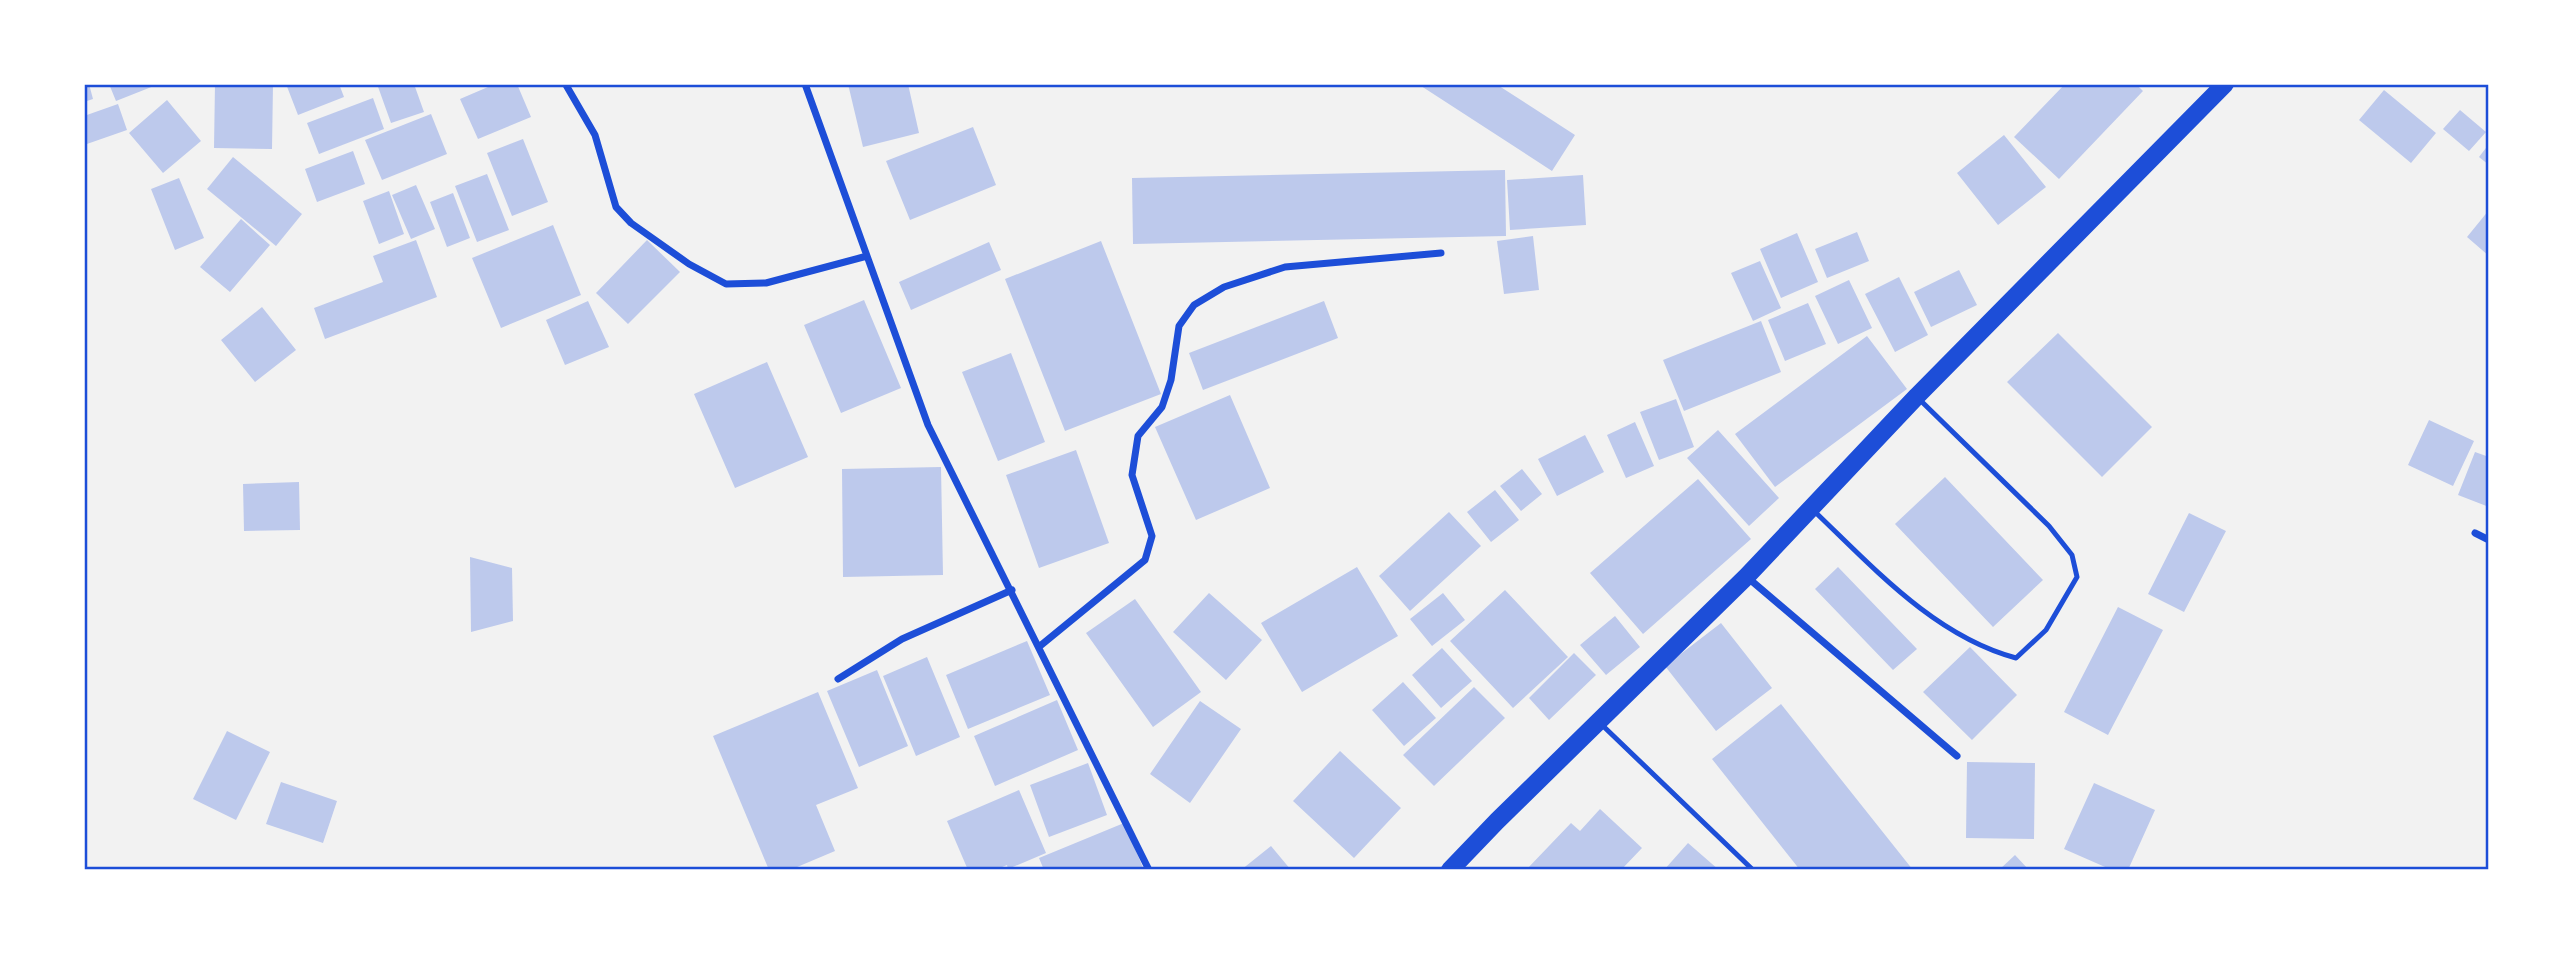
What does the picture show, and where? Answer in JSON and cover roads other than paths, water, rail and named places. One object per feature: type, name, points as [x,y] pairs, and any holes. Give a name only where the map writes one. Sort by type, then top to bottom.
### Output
[{"type":"main road","points":[[1450,870],[1747,576],[1917,396],[2225,84]]},
{"type":"street","points":[[567,84],[595,135],[616,207],[631,223],[689,264],[726,284],[766,284],[867,256]]},
{"type":"street","points":[[805,84],[928,425],[1149,870]]},
{"type":"street","points":[[1040,646],[1145,560],[1152,536],[1132,475],[1138,436],[1162,407],[1171,380],[1179,326],[1194,305],[1224,287],[1285,267],[1441,253]]},
{"type":"street","points":[[2475,533],[2489,540]]},
{"type":"street","points":[[1747,576],[1957,756]]},
{"type":"street","points":[[838,679],[902,639],[1012,590]]},
{"type":"lane","points":[[1810,508],[1939,624],[1988,651],[2016,658],[2046,630],[2077,577],[2072,555],[2049,526],[1982,457],[1917,396]]},
{"type":"lane","points":[[1599,722],[1753,870]]}]
